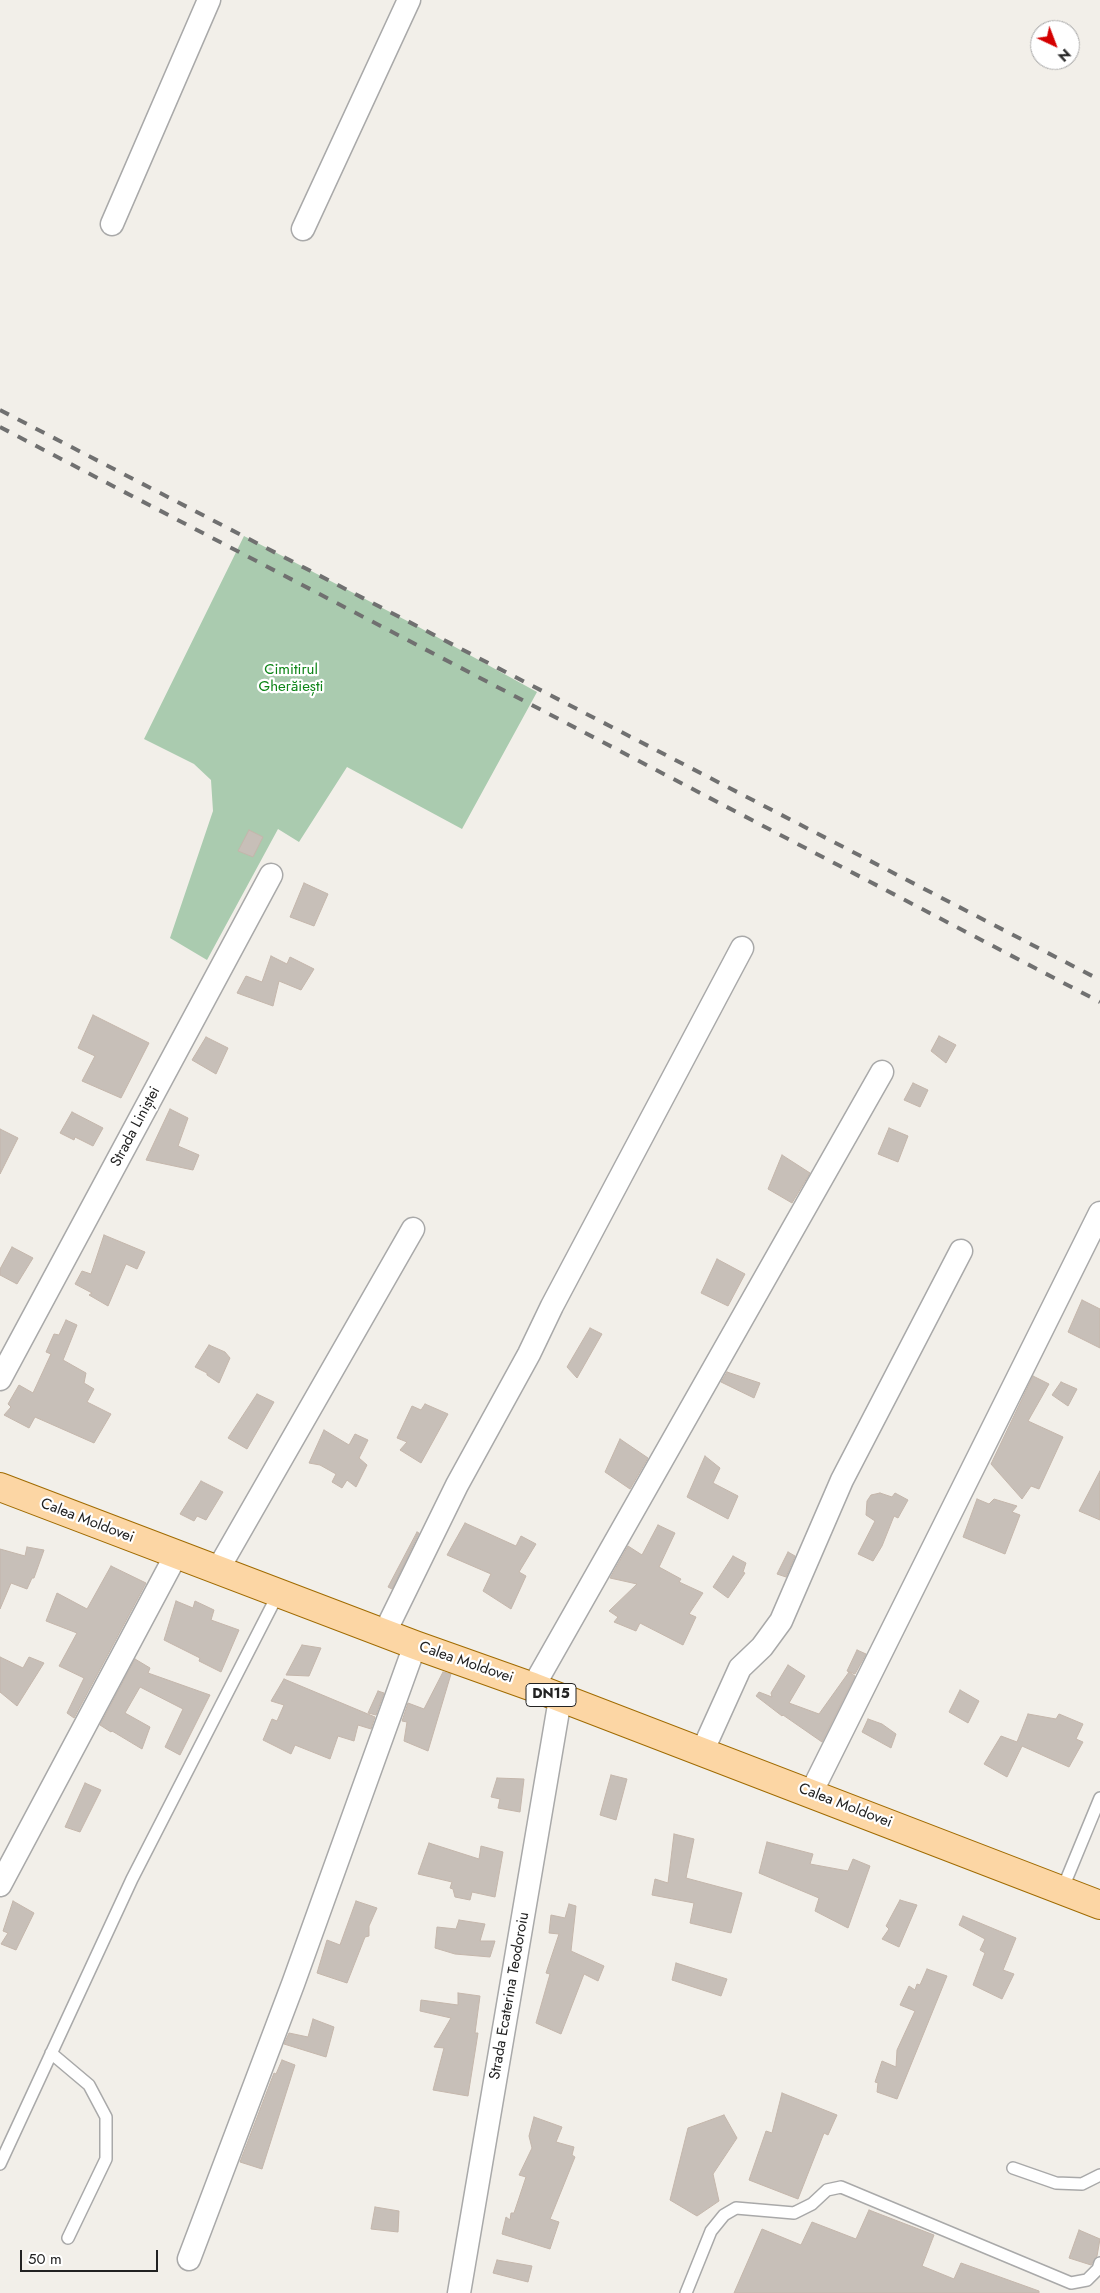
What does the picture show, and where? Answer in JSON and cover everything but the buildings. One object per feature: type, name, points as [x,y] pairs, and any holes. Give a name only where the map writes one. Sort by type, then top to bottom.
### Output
[{"type":"main road","name":"Calea Moldovei","points":[[1,1489],[415,1646],[533,1687],[560,1699],[811,1793],[1100,1905]]},
{"type":"street","points":[[112,224],[209,0]]},
{"type":"street","points":[[303,229],[409,0]]},
{"type":"street","name":"Strada Liniștei","points":[[0,1379],[271,875]]},
{"type":"street","points":[[384,1634],[457,1485],[529,1354],[552,1306],[742,948]]},
{"type":"street","points":[[533,1687],[882,1072]]},
{"type":"street","points":[[811,1793],[1100,1213]]},
{"type":"street","points":[[217,1571],[413,1229]]},
{"type":"street","points":[[702,1752],[740,1668],[762,1647],[781,1621],[842,1480],[961,1251]]},
{"type":"street","points":[[0,1885],[176,1555]]},
{"type":"street","points":[[189,2258],[293,1984],[415,1646]]},
{"type":"street","name":"Strada Ecaterina Teodoroiu","points":[[459,2293],[560,1699]]},
{"type":"lane","points":[[0,2164],[132,1878],[278,1594]]},
{"type":"lane","points":[[1062,1890],[1100,1798]]},
{"type":"lane","points":[[51,2052],[89,2085],[106,2117],[106,2159],[68,2238]]},
{"type":"lane","points":[[1013,2168],[1056,2183],[1082,2184],[1100,2175]]},
{"type":"lane","points":[[686,2293],[712,2230],[724,2215],[736,2208],[794,2213],[812,2204],[827,2190],[841,2187],[1071,2283],[1087,2280],[1098,2270],[1100,2263]]},
{"type":"green space","name":"Cimitirul Gherăiești","points":[[244,536],[415,625],[537,692],[462,829],[347,767],[299,842],[278,829],[207,960],[170,938],[213,811],[211,780],[194,764],[144,739]]},
{"type":"railway","points":[[0,410],[1100,980]]},
{"type":"railway","points":[[0,427],[1100,1002]]}]
